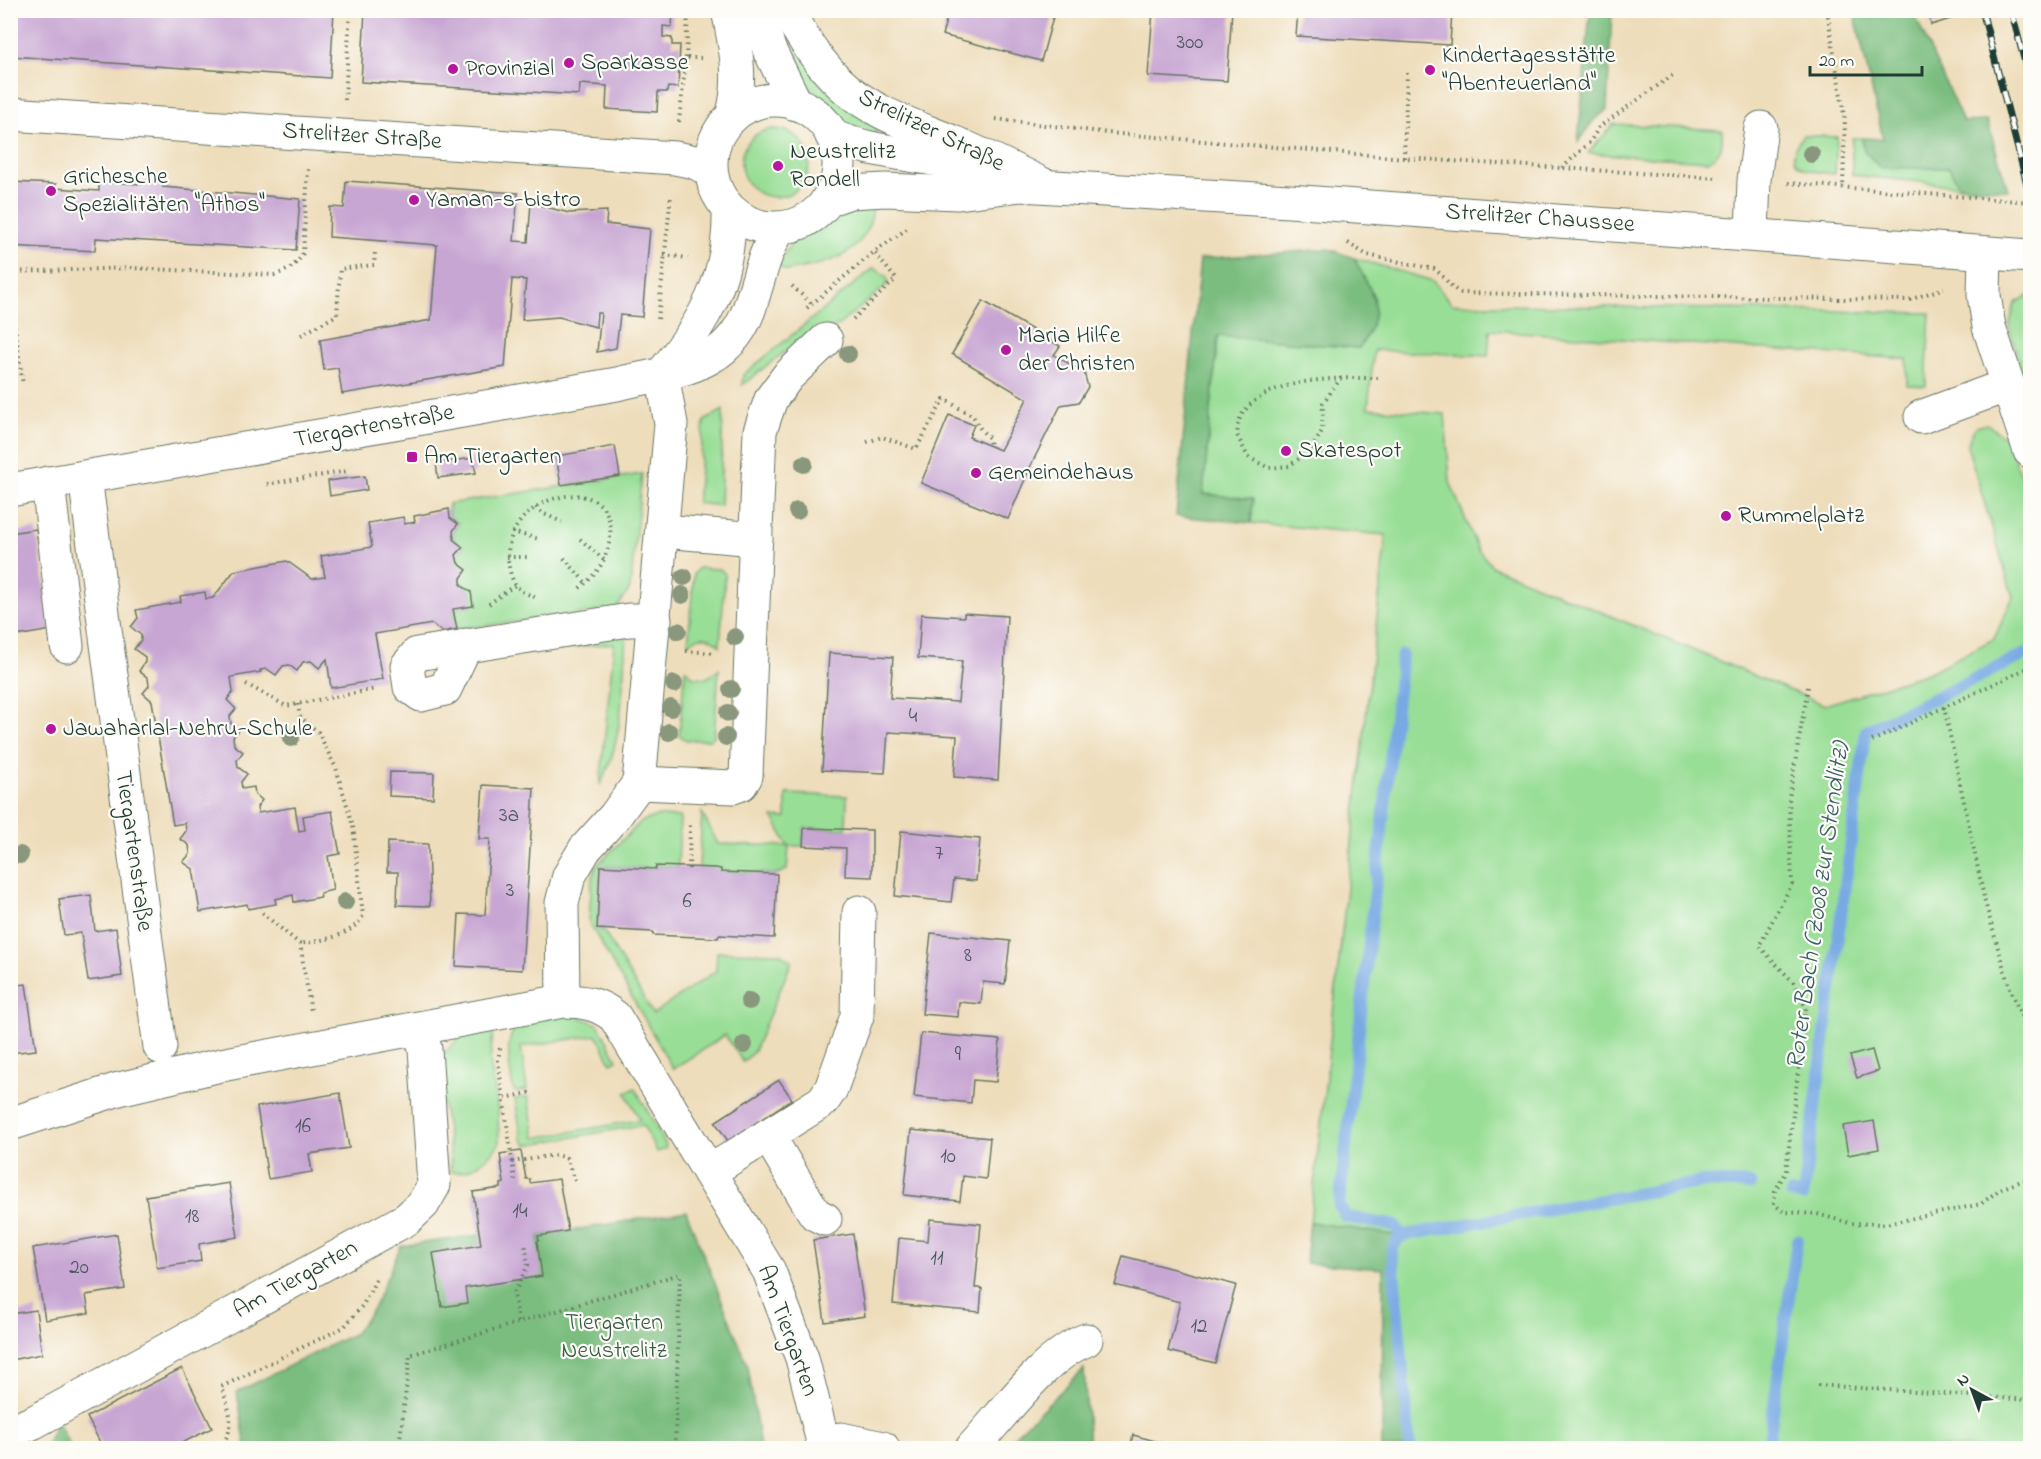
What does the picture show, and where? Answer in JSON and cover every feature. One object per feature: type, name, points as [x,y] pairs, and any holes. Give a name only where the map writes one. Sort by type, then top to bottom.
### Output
[{"type":"street","points":[[728,10],[737,55],[739,93],[732,117]]},
{"type":"street","points":[[758,10],[769,49],[796,104]]},
{"type":"street","name":"Strelitzer Straße","points":[[787,10],[810,50],[857,98],[897,119],[955,143],[1035,186]]},
{"type":"street","name":"Strelitzer Straße","points":[[729,209],[721,198],[711,171],[715,142],[732,117],[751,105],[762,101],[796,104],[824,123],[838,153],[838,170],[827,200],[819,210],[805,220],[780,228]]},
{"type":"street","name":"Strelitzer Straße","points":[[10,114],[675,158],[695,162],[711,171]]},
{"type":"street","points":[[1752,233],[1754,180],[1761,128]]},
{"type":"street","name":"Strelitzer Straße","points":[[832,136],[851,144],[959,163],[1035,186]]},
{"type":"street","name":"Strelitzer Straße","points":[[827,200],[850,192],[885,190],[958,193],[1035,186]]},
{"type":"street","name":"Strelitzer Chaussee","points":[[1035,186],[1752,233],[1984,267],[2031,256]]},
{"type":"street","points":[[729,209],[756,225],[780,228]]},
{"type":"street","points":[[563,1001],[562,903],[570,876],[585,849],[615,816],[639,783],[671,424],[662,374],[697,328],[714,298],[730,234],[729,209]]},
{"type":"street","name":"Tiergartenstraße","points":[[10,490],[595,388],[690,368],[714,357],[730,345],[741,328],[769,243],[780,228]]},
{"type":"street","points":[[1984,267],[1989,327],[2031,451]]},
{"type":"street","points":[[639,783],[733,787],[741,784],[746,776],[760,431],[771,399],[782,384],[826,340]]},
{"type":"street","points":[[1921,417],[2008,385]]},
{"type":"street","name":"Tiergartenstraße","points":[[86,477],[111,691],[160,1047]]},
{"type":"street","points":[[48,483],[67,646]]},
{"type":"street","points":[[663,531],[756,539]]},
{"type":"street","points":[[409,683],[407,666],[417,654],[629,620],[654,634]]},
{"type":"street","points":[[709,1172],[823,1101],[831,1089],[857,1016],[859,912]]},
{"type":"street","name":"Am Tiergarten","points":[[10,1124],[120,1089],[221,1065],[563,1001],[585,1001],[603,1007],[615,1017],[769,1271],[802,1358],[823,1442],[841,1439],[883,1449]]},
{"type":"street","name":"Am Tiergarten","points":[[22,1434],[407,1220],[423,1204],[434,1185],[425,1049],[420,1029]]},
{"type":"street","points":[[768,1135],[816,1214],[825,1219]]},
{"type":"street","points":[[972,1449],[1052,1360],[1068,1346],[1086,1340]]},
{"type":"path","points":[[343,136],[350,10]]},
{"type":"path","points":[[664,255],[686,58],[688,10]]},
{"type":"path","points":[[1827,10],[1845,122],[1843,188]]},
{"type":"path","points":[[686,58],[737,55]]},
{"type":"path","points":[[1404,158],[1407,74]]},
{"type":"path","points":[[1562,168],[1590,142],[1599,127],[1673,75]]},
{"type":"path","points":[[988,117],[1109,133],[1404,158],[1754,180],[2031,202]]},
{"type":"path","points":[[10,272],[132,268],[274,275],[287,271],[298,263],[303,253],[306,196]]},
{"type":"path","points":[[803,311],[874,252],[915,224]]},
{"type":"path","points":[[1345,242],[1367,255],[1434,268],[1443,275],[1452,288],[1461,293],[1909,300],[1950,286],[1984,267]]},
{"type":"path","points":[[302,335],[337,315],[340,268],[374,265],[375,251]]},
{"type":"path","points":[[826,340],[896,279],[874,252]]},
{"type":"path","points":[[16,272],[14,320],[23,385]]},
{"type":"path","points":[[1341,378],[1323,404],[1322,431],[1311,450],[1289,466],[1269,468],[1248,457],[1237,435],[1241,417],[1259,399],[1288,385],[1341,378],[1380,378]]},
{"type":"path","points":[[867,442],[882,437],[916,449],[944,399],[973,416],[989,438],[990,446]]},
{"type":"path","points":[[546,599],[523,592],[515,585],[509,573],[507,557],[512,531],[522,518],[536,507],[556,497],[577,495],[591,497],[602,505],[608,515],[611,528],[604,560],[597,573],[569,594]]},
{"type":"path","points":[[536,507],[542,513],[562,522]]},
{"type":"path","points":[[512,531],[540,539]]},
{"type":"path","points":[[580,539],[604,560]]},
{"type":"path","points":[[507,557],[529,557]]},
{"type":"path","points":[[564,558],[586,583]]},
{"type":"path","points":[[473,644],[478,623],[488,605],[515,585]]},
{"type":"path","points":[[654,634],[751,656]]},
{"type":"path","points":[[1872,741],[2031,668]]},
{"type":"path","points":[[246,684],[286,706],[409,683]]},
{"type":"path","points":[[1808,687],[1789,798],[1792,884],[1759,946],[1794,983],[1806,1008],[1786,1172],[1775,1191],[1774,1204],[1784,1212],[1817,1214],[1849,1223],[1886,1224],[1981,1204],[2000,1189],[2031,1178]]},
{"type":"path","points":[[298,704],[300,717],[318,732],[336,768],[353,826],[363,916],[357,926],[346,933],[300,944]]},
{"type":"path","points":[[1944,707],[1985,903],[2008,983],[2031,1038]]},
{"type":"path","points":[[688,868],[691,786]]},
{"type":"path","points":[[262,913],[300,944],[317,1048]]},
{"type":"path","points":[[507,1010],[509,1024],[500,1041],[498,1061],[515,1181]]},
{"type":"path","points":[[505,1098],[533,1092]]},
{"type":"path","points":[[512,1162],[556,1155],[566,1158],[575,1181]]},
{"type":"path","points":[[518,1322],[514,1293],[528,1265],[525,1243]]},
{"type":"path","points":[[219,1449],[231,1429],[230,1410],[221,1387],[344,1327],[363,1305],[380,1273]]},
{"type":"path","points":[[399,1449],[410,1355],[680,1274],[675,1449]]},
{"type":"path","points":[[1818,1385],[2031,1400]]},
{"type":"green space","points":[[1590,11],[1612,11],[1607,110],[1593,121],[1578,142]]},
{"type":"green space","points":[[1854,11],[1913,11],[1963,122],[1987,121],[2008,190],[1960,186],[1949,168],[1880,168],[1864,150],[1862,138],[1883,139]]},
{"type":"green space","points":[[802,54],[877,120],[876,136],[849,126],[828,103],[803,84],[782,56]]},
{"type":"green space","points":[[1614,124],[1722,130],[1722,145],[1719,152],[1708,161],[1588,153]]},
{"type":"green space","points":[[782,129],[794,135],[803,144],[809,156],[807,176],[799,187],[782,197],[768,197],[751,187],[743,176],[741,156],[751,139],[762,131]]},
{"type":"green space","points":[[1803,135],[1837,137],[1835,174],[1807,169],[1795,161],[1796,146]]},
{"type":"green space","points":[[1852,138],[1862,138],[1864,150],[1880,168],[1949,168],[1960,186],[1852,175]]},
{"type":"green space","points":[[874,199],[866,233],[846,253],[803,268],[786,271],[781,268],[778,263],[791,244],[839,211]]},
{"type":"green space","points":[[1329,249],[1354,258],[1367,283],[1375,313],[1367,335],[1359,348],[1218,336],[1203,494],[1253,499],[1251,523],[1176,516],[1200,259]]},
{"type":"green space","points":[[1354,258],[1433,281],[1452,304],[1930,313],[1926,386],[1907,385],[1907,359],[1490,330],[1488,356],[1374,350],[1368,408],[1445,414],[1450,482],[1478,550],[1493,567],[1825,705],[1928,673],[1994,639],[2013,597],[1967,445],[1975,427],[1987,424],[2007,439],[2030,504],[2030,1448],[1410,1448],[1392,1249],[1400,1236],[1310,1222],[1386,535],[1251,523],[1253,499],[1203,494],[1218,336],[1359,348],[1375,299]]},
{"type":"green space","points":[[874,268],[887,277],[888,284],[835,328],[813,330],[742,385],[743,375]]},
{"type":"green space","points":[[2030,295],[2030,401],[2009,327],[2015,303]]},
{"type":"green space","points":[[723,410],[720,506],[697,503],[704,421]]},
{"type":"green space","points":[[642,474],[630,589],[616,609],[457,629],[453,609],[472,606],[471,592],[461,585],[456,555],[463,547],[454,540],[453,531],[458,524],[450,518],[448,504]]},
{"type":"green space","points":[[699,568],[720,569],[725,574],[720,646],[705,637],[688,643],[694,573]]},
{"type":"green space","points":[[622,633],[626,638],[618,732],[608,768],[600,785],[614,643],[492,656]]},
{"type":"green space","points":[[685,669],[694,677],[707,678],[719,669],[714,736],[709,740],[686,740],[679,735]]},
{"type":"green space","points":[[786,794],[847,796],[846,829],[804,828],[803,846],[789,846],[787,870],[777,874],[721,872],[720,869],[699,868],[702,813],[718,844],[788,846],[773,817],[786,818]]},
{"type":"green space","points":[[656,816],[680,817],[678,867],[657,866],[656,869],[601,866],[597,929],[603,930],[653,1014],[716,971],[717,952],[779,953],[792,961],[754,1051],[743,1062],[725,1035],[673,1069],[589,922],[592,878],[596,866],[641,822]]},
{"type":"green space","points":[[564,1011],[598,1024],[617,1060],[611,1063],[597,1035],[521,1047],[527,1090],[516,1092],[513,1089],[509,1061],[513,1032],[518,1024],[530,1016]]},
{"type":"green space","points":[[494,1025],[490,1061],[498,1111],[499,1144],[490,1155],[472,1168],[451,1172],[442,1100],[441,1056],[465,1033]]},
{"type":"green space","points":[[635,1088],[666,1145],[665,1149],[657,1152],[643,1125],[527,1145],[522,1140],[515,1099],[528,1097],[535,1138],[640,1120],[626,1093]]},
{"type":"green space","name":"Tiergarten Neustrelitz","points":[[686,1211],[748,1366],[760,1448],[246,1448],[237,1392],[355,1333],[374,1307],[401,1246],[480,1235],[511,1245],[539,1240],[538,1236]]},
{"type":"green space","points":[[1310,1222],[1400,1236],[1392,1249],[1410,1448],[1382,1448],[1383,1269],[1306,1263]]},
{"type":"green space","points":[[1084,1369],[1089,1448],[1002,1448]]},
{"type":"green space","points":[[57,1421],[71,1448],[45,1448]]},
{"type":"building","points":[[10,10],[334,10],[330,78],[10,56]]},
{"type":"building","points":[[365,10],[673,10],[672,27],[663,26],[663,37],[672,38],[672,45],[680,45],[678,88],[668,87],[667,92],[658,92],[657,112],[606,109],[607,86],[580,84],[579,95],[361,82]]},
{"type":"building","points":[[889,10],[901,10],[892,16]]},
{"type":"building","points":[[949,10],[1055,10],[1041,61],[942,35]]},
{"type":"building","points":[[1153,10],[1232,10],[1227,81],[1148,76]]},
{"type":"building","points":[[1298,10],[1452,10],[1450,45],[1296,36]]},
{"type":"building","points":[[1927,10],[1955,10],[1957,17],[1931,25]]},
{"type":"building","points":[[144,181],[163,182],[163,187],[300,199],[296,250],[96,238],[95,251],[10,246],[10,182],[56,184],[55,188],[99,191],[99,182],[143,184]]},
{"type":"building","points":[[346,181],[518,193],[514,241],[528,242],[531,203],[569,213],[607,211],[606,224],[650,229],[642,317],[620,315],[616,348],[597,352],[601,313],[597,313],[596,327],[559,317],[522,320],[526,280],[512,279],[505,367],[342,394],[338,368],[324,370],[320,340],[431,320],[437,245],[329,237],[330,207],[344,208]]},
{"type":"building","points":[[983,301],[1060,346],[1054,355],[1084,372],[1088,387],[1079,402],[1061,405],[1032,463],[1008,519],[921,483],[949,415],[974,425],[969,437],[1000,450],[1027,399],[952,354]]},
{"type":"building","points":[[615,446],[620,476],[561,485],[556,456]]},
{"type":"building","points":[[473,458],[476,473],[438,478],[436,463]]},
{"type":"building","points":[[365,476],[367,490],[330,496],[328,481]]},
{"type":"building","points":[[449,509],[450,518],[458,524],[453,531],[454,540],[463,547],[456,555],[458,563],[467,570],[461,578],[461,585],[471,592],[473,606],[453,609],[457,629],[442,632],[432,624],[375,634],[383,679],[331,688],[327,659],[319,668],[311,661],[303,662],[297,671],[289,665],[283,666],[276,675],[267,669],[231,677],[233,692],[227,700],[236,709],[230,716],[231,724],[239,730],[233,737],[234,745],[243,752],[237,760],[238,767],[247,774],[241,782],[242,789],[254,787],[255,794],[262,800],[257,807],[258,813],[295,807],[299,831],[305,830],[303,816],[332,811],[340,854],[328,856],[333,890],[320,893],[321,897],[294,902],[293,895],[275,899],[276,904],[248,909],[247,904],[200,912],[193,869],[183,862],[190,854],[189,845],[180,839],[186,831],[185,823],[173,825],[152,701],[143,693],[149,686],[148,678],[139,671],[145,662],[145,657],[134,649],[141,640],[141,635],[131,627],[138,618],[136,610],[181,602],[180,596],[205,592],[206,599],[213,598],[234,571],[287,561],[312,579],[325,577],[321,556],[372,547],[368,523],[403,517],[405,524],[415,522],[414,516]]},
{"type":"building","points":[[36,529],[52,630],[10,637],[10,533]]},
{"type":"building","points":[[964,613],[1007,616],[998,780],[954,777],[957,736],[888,732],[885,773],[822,770],[829,653],[893,657],[890,698],[958,702],[962,661],[918,658],[921,614],[964,617]]},
{"type":"building","points":[[390,772],[434,773],[433,798],[389,796]]},
{"type":"building","points":[[483,785],[534,788],[522,970],[456,966],[459,914],[485,915],[490,839],[479,839]]},
{"type":"building","points":[[804,828],[872,830],[872,877],[845,876],[846,848],[803,846]]},
{"type":"building","points":[[901,831],[980,839],[976,881],[954,879],[951,902],[895,896]]},
{"type":"building","points":[[388,842],[428,844],[430,906],[397,905],[398,872],[387,872]]},
{"type":"building","points":[[600,866],[656,869],[656,866],[716,868],[721,869],[721,872],[777,874],[774,938],[653,935],[653,932],[597,929]]},
{"type":"building","points":[[91,895],[95,931],[116,928],[122,976],[88,981],[81,933],[64,935],[59,899]]},
{"type":"building","points":[[931,933],[1010,941],[1005,984],[983,982],[981,1004],[959,1002],[958,1017],[922,1014]]},
{"type":"building","points":[[26,984],[36,1050],[10,1053],[10,986]]},
{"type":"building","points":[[921,1033],[1000,1040],[996,1082],[973,1080],[971,1103],[914,1097]]},
{"type":"building","points":[[1872,1050],[1878,1071],[1857,1078],[1850,1056]]},
{"type":"building","points":[[779,1080],[792,1099],[728,1141],[715,1122]]},
{"type":"building","points":[[340,1093],[349,1148],[309,1154],[312,1172],[268,1179],[257,1107]]},
{"type":"building","points":[[1874,1121],[1879,1149],[1848,1155],[1843,1126]]},
{"type":"building","points":[[911,1130],[990,1138],[986,1179],[963,1176],[960,1201],[904,1195]]},
{"type":"building","points":[[521,1151],[526,1179],[530,1179],[530,1183],[559,1179],[568,1231],[538,1236],[542,1276],[465,1288],[467,1303],[442,1307],[433,1253],[481,1245],[473,1192],[501,1188],[501,1184],[504,1183],[500,1154]]},
{"type":"building","points":[[229,1183],[238,1237],[199,1244],[201,1261],[157,1268],[146,1196]]},
{"type":"building","points":[[930,1219],[981,1224],[975,1288],[982,1288],[980,1312],[893,1304],[899,1238],[928,1241]]},
{"type":"building","points":[[117,1234],[125,1289],[86,1295],[89,1313],[45,1320],[33,1248]]},
{"type":"building","points":[[853,1234],[865,1316],[825,1322],[813,1240]]},
{"type":"building","points":[[1123,1256],[1236,1285],[1215,1363],[1168,1351],[1180,1302],[1115,1285]]},
{"type":"building","points":[[36,1310],[42,1354],[10,1360],[10,1314]]},
{"type":"building","points":[[182,1368],[212,1428],[172,1448],[103,1448],[87,1417]]},
{"type":"building","points":[[1133,1435],[1181,1448],[1130,1448]]},
{"type":"waterway","name":"Roter Bach (Z008 zur Stendlitz)","points":[[1791,1193],[1803,1196],[1866,731],[2030,652]]},
{"type":"waterway","points":[[1400,1236],[1396,1226],[1346,1217],[1339,1206],[1402,655]]},
{"type":"waterway","points":[[1410,1448],[1392,1249],[1400,1236],[1703,1182],[1751,1184]]},
{"type":"waterway","name":"Roter Bach (Z008 zur Stendlitz)","points":[[1768,1448],[1797,1240]]},
{"type":"railway","points":[[1982,10],[2030,196]]},
{"type":"railway","points":[[2011,10],[2030,81]]},
{"type":"place","name":"Sparkasse","points":[[569,63]]},
{"type":"place","name":"Provinzial","points":[[453,69]]},
{"type":"place","name":"Kindertagesstätte \"Abenteuerland\"","points":[[1430,70]]},
{"type":"place","name":"Neustrelitz Rondell","points":[[778,166]]},
{"type":"place","name":"Grichesche Spezialitäten \"Athos\"","points":[[51,191]]},
{"type":"place","name":"Yaman-s-bistro","points":[[414,200]]},
{"type":"place","name":"Maria Hilfe der Christen","points":[[1006,350]]},
{"type":"place","name":"Skatespot","points":[[1286,451]]},
{"type":"place","name":"Am Tiergarten","points":[[412,457]]},
{"type":"place","name":"Gemeindehaus","points":[[976,473]]},
{"type":"place","name":"Rummelplatz","points":[[1726,516]]},
{"type":"place","name":"Jawaharlal-Nehru-Schule","points":[[51,729]]}]
